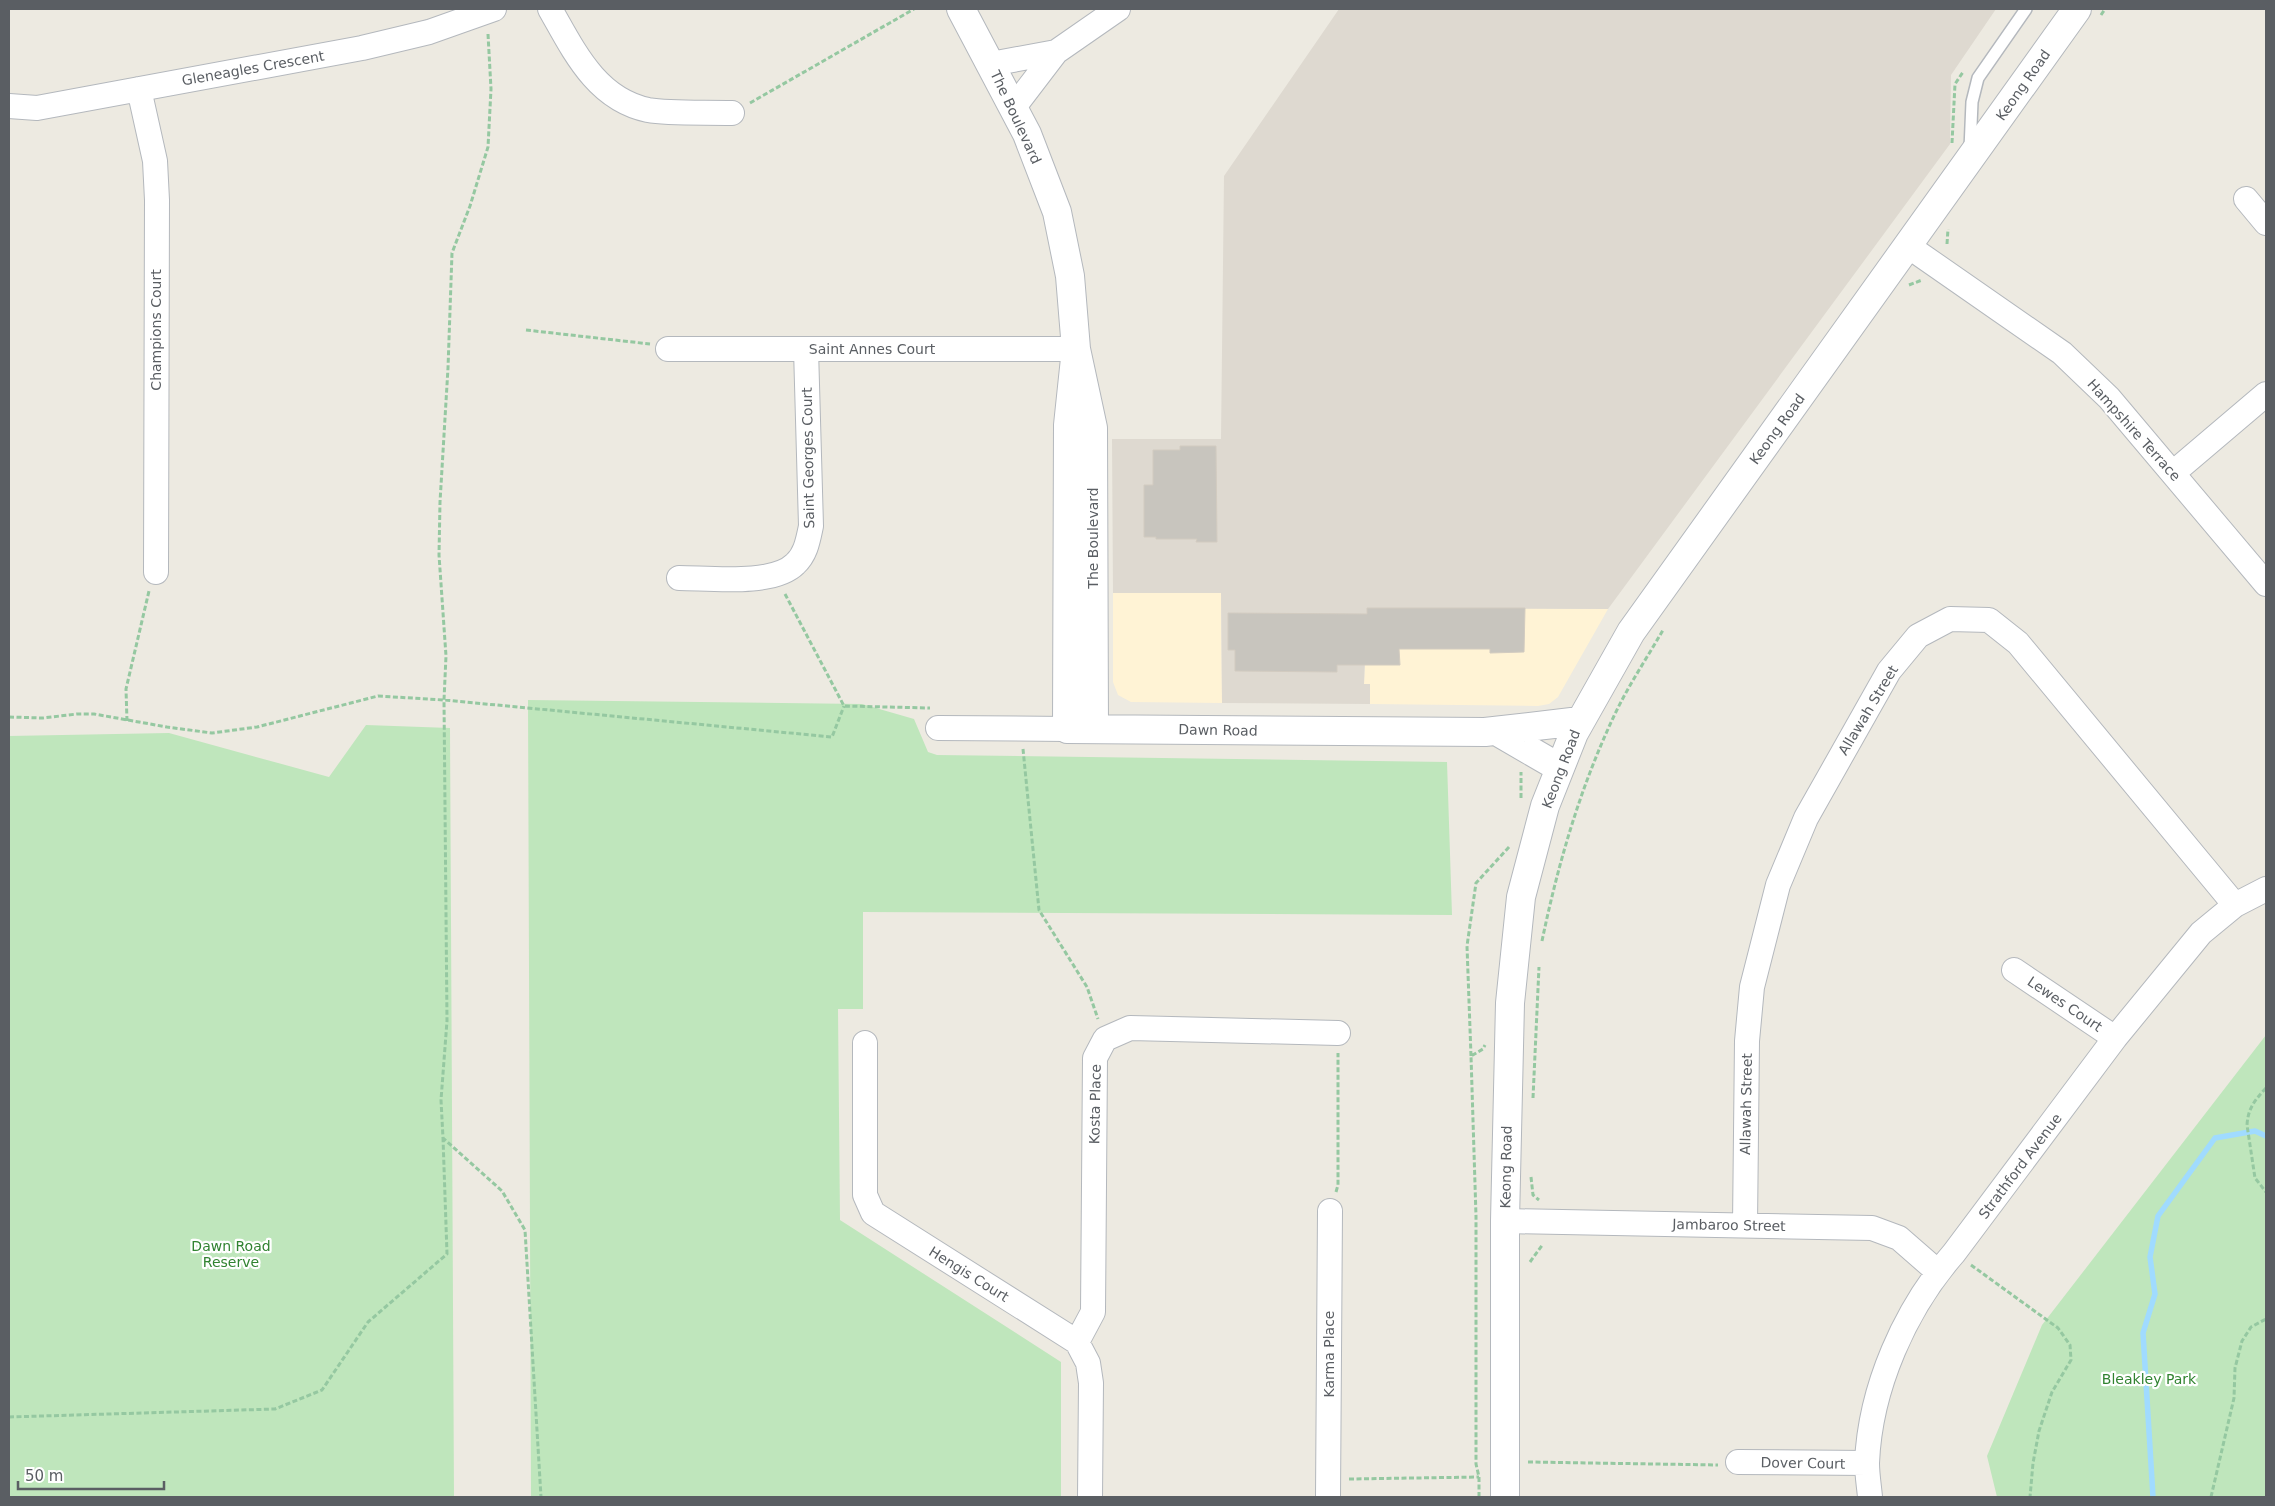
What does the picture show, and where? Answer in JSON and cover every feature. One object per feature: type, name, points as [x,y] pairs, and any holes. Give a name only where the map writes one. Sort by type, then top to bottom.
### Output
[{"type":"street","points":[[550,9],[582,64],[602,88],[624,103],[649,110],[732,113]]},
{"type":"street","name":"The Boulevard","points":[[961,9],[1027,134],[1056,212],[1070,276],[1076,349],[1093,428],[1094,729]]},
{"type":"street","points":[[1014,107],[1056,52],[1118,9]]},
{"type":"street","name":"Keong Road","points":[[1505,1497],[1505,1221],[1510,1003],[1521,897],[1546,806],[1560,768],[1580,722],[1631,632],[2077,9]]},
{"type":"street","name":"Gleneagles Crescent","points":[[9,106],[37,108],[362,48],[430,32],[490,10]]},
{"type":"street","points":[[991,64],[1056,52]]},
{"type":"street","name":"Champions Court","points":[[139,89],[155,161],[157,200],[156,572]]},
{"type":"street","points":[[2246,199],[2266,223]]},
{"type":"street","name":"Hampshire Terrace","points":[[1908,246],[2062,353],[2109,398],[2266,584]]},
{"type":"street","name":"Saint Annes Court","points":[[668,349],[1076,349]]},
{"type":"street","name":"Saint Georges Court","points":[[679,578],[756,578],[784,572],[795,565],[808,544],[811,526],[806,349]]},
{"type":"street","name":"The Boulevard","points":[[1067,729],[1068,425],[1076,349]]},
{"type":"street","points":[[2172,473],[2266,394]]},
{"type":"street","name":"Allawah Street","points":[[1745,1226],[1747,1041],[1752,988],[1778,885],[1806,818],[1889,670],[1918,636],[1950,619],[1989,620],[2018,643],[2235,905]]},
{"type":"street","name":"Dawn Road","points":[[938,718],[1022,728],[1498,732],[1580,722]]},
{"type":"street","name":"Dawn Road","points":[[1498,732],[1560,768]]},
{"type":"street","name":"Strathford Avenue","points":[[1870,1497],[1867,1463],[1872,1423],[1884,1369],[1938,1272],[2116,1038],[2201,934],[2235,905],[2266,889]]},
{"type":"street","name":"Lewes Court","points":[[2014,970],[2116,1038]]},
{"type":"street","points":[[1105,1039],[1130,1028],[1338,1033]]},
{"type":"street","name":"Kosta Place","points":[[1077,1342],[1093,1312],[1095,1058],[1105,1039]]},
{"type":"street","name":"Hengis Court","points":[[865,1044],[865,1195],[873,1213],[1077,1342]]},
{"type":"street","name":"Karma Place","points":[[1328,1488],[1330,1211]]},
{"type":"street","name":"Jambaroo Street","points":[[1505,1221],[1872,1228],[1898,1238],[1938,1272]]},
{"type":"street","points":[[1077,1342],[1088,1363],[1091,1383],[1090,1497]]},
{"type":"street","name":"Dover Court","points":[[1738,1462],[1867,1463]]},
{"type":"lane","points":[[1969,161],[1972,102],[1978,78],[2026,9]]},
{"type":"path","points":[[732,113],[914,9]]},
{"type":"path","points":[[9,1417],[275,1408],[322,1390],[368,1322],[447,1254],[441,1100],[447,1020],[444,700],[446,656],[439,555],[440,502],[448,368],[452,253],[470,206],[488,147],[491,89],[490,10]]},
{"type":"path","points":[[1904,293],[1910,285],[1923,280]]},
{"type":"path","points":[[526,330],[644,342],[668,349]]},
{"type":"path","points":[[127,721],[126,689],[148,594],[156,572]]},
{"type":"path","points":[[9,717],[43,718],[94,714],[127,721],[212,733],[257,727],[378,696],[444,700],[832,737],[844,706],[782,588],[771,575]]},
{"type":"path","points":[[1540,948],[1556,872],[1586,780],[1614,715],[1665,627]]},
{"type":"path","points":[[844,706],[938,718]]},
{"type":"path","points":[[1022,728],[1039,910],[1087,987],[1105,1039]]},
{"type":"path","points":[[1471,1056],[1467,946],[1476,883],[1510,846]]},
{"type":"path","points":[[1533,1101],[1540,957]]},
{"type":"path","points":[[1330,1211],[1338,1185],[1338,1033]]},
{"type":"path","points":[[2266,1088],[2252,1103],[2247,1116],[2255,1178],[2266,1192]]},
{"type":"path","points":[[442,1138],[502,1191],[525,1230],[541,1497]]},
{"type":"path","points":[[1530,1168],[1533,1195],[1543,1204]]},
{"type":"path","points":[[1954,1253],[2058,1328],[2070,1345],[2071,1360],[2052,1392],[2039,1431],[2033,1463],[2030,1497]]},
{"type":"path","points":[[2211,1497],[2234,1398],[2235,1368],[2242,1341],[2251,1328],[2266,1319]]},
{"type":"path","points":[[1528,1462],[1713,1466],[1738,1462]]},
{"type":"path","points":[[1328,1488],[1479,1477]]},
{"type":"shaded area","points":[[1339,9],[1996,9],[1951,75],[1950,144],[1608,609],[1367,608],[1364,684],[1370,684],[1370,704],[1222,703],[1221,593],[1113,593],[1112,439],[1221,439],[1224,176]]},
{"type":"shaded area","points":[[1113,593],[1221,593],[1222,703],[1131,702],[1118,695],[1113,682]]},
{"type":"shaded area","points":[[1367,608],[1608,609],[1558,697],[1549,704],[1538,706],[1370,704],[1370,685],[1364,684]]},
{"type":"green space","points":[[528,700],[862,704],[914,719],[928,752],[937,755],[1447,762],[1452,915],[863,912],[863,1009],[838,1009],[840,1220],[1061,1362],[1061,1497],[531,1497]]},
{"type":"green space","name":"Dawn Road Reserve","points":[[366,725],[450,728],[454,1497],[9,1497],[9,736],[169,733],[329,777]]},
{"type":"green space","name":"Bleakley Park","points":[[2266,1035],[2266,1497],[1997,1497],[1987,1456],[2042,1325]]},
{"type":"building","points":[[1180,446],[1216,446],[1217,542],[1196,542],[1197,539],[1156,539],[1156,537],[1144,537],[1144,485],[1153,485],[1153,450],[1180,450]]},
{"type":"building","points":[[1367,608],[1525,608],[1524,652],[1490,653],[1490,649],[1399,649],[1400,665],[1337,665],[1337,672],[1235,671],[1235,650],[1228,650],[1228,613],[1367,614]]},
{"type":"waterway","points":[[2153,1497],[2143,1333],[2155,1294],[2150,1257],[2158,1216],[2215,1138],[2255,1131],[2266,1136]]}]
